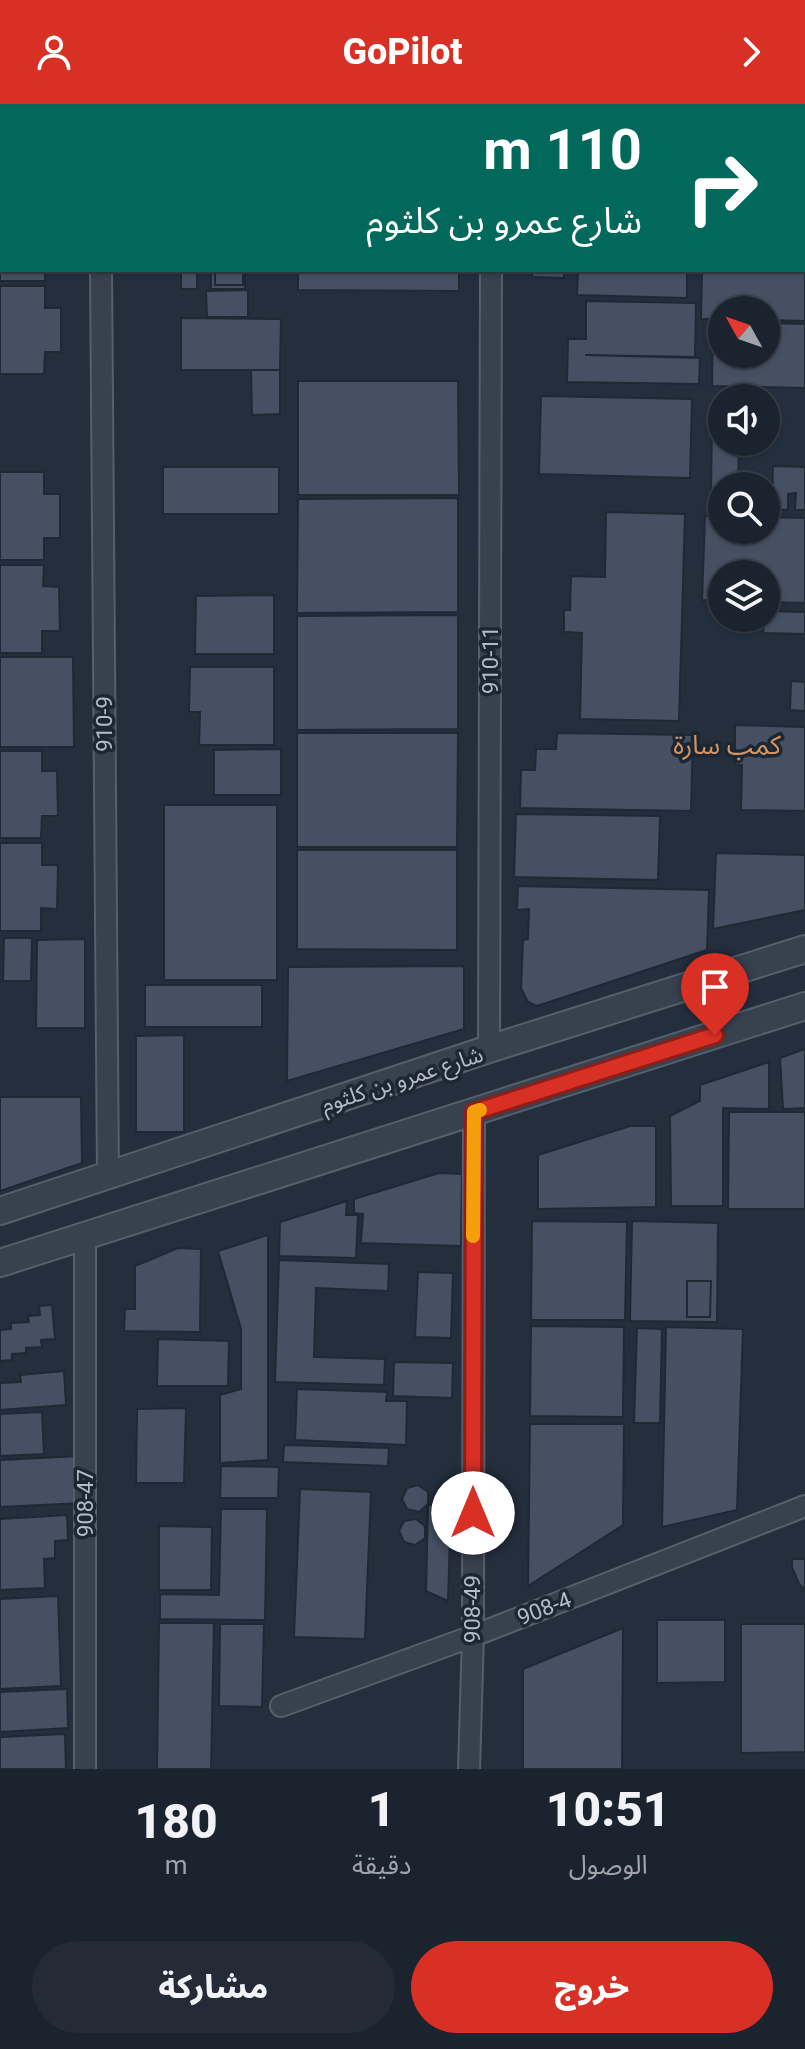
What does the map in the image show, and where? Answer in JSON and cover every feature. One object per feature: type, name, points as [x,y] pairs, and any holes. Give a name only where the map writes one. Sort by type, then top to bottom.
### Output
[{"type":"street","name":"910-9","points":[[101,272],[108,1177]]},
{"type":"street","name":"910-11","points":[[489,1049],[491,272]]},
{"type":"street","name":"شارع عمرو بن كلثوم","points":[[0,1211],[489,1049],[805,949]]},
{"type":"street","points":[[0,1263],[805,1006]]},
{"type":"street","name":"908-49","points":[[469,1769],[473,1636],[474,1112]]},
{"type":"street","name":"908-47","points":[[85,1237],[85,1769]]},
{"type":"street","name":"908-4","points":[[281,1706],[473,1636],[805,1506]]},
{"type":"building","points":[[0,272],[45,272],[45,281],[0,281]]},
{"type":"building","points":[[181,272],[197,272],[197,289],[181,289]]},
{"type":"building","points":[[211,272],[245,272],[245,289],[211,289]]},
{"type":"building","points":[[215,272],[243,272],[243,285],[215,285]]},
{"type":"building","points":[[298,272],[459,272],[459,291],[298,290]]},
{"type":"building","points":[[532,272],[564,272],[564,278],[532,277]]},
{"type":"building","points":[[578,272],[687,272],[687,298],[577,295]]},
{"type":"building","points":[[702,272],[805,272],[805,321],[780,320],[780,296],[708,296],[708,319],[701,319]]},
{"type":"building","points":[[0,286],[45,286],[45,308],[61,308],[61,352],[45,352],[44,374],[0,374]]},
{"type":"building","points":[[248,290],[248,317],[207,317],[206,291]]},
{"type":"building","points":[[586,301],[696,303],[695,357],[585,355],[700,358],[699,384],[567,382],[568,339],[586,339]]},
{"type":"building","points":[[181,318],[281,319],[280,370],[181,370]]},
{"type":"building","points":[[780,323],[805,324],[805,388],[780,387],[780,384],[712,384],[712,368],[780,368]]},
{"type":"building","points":[[251,370],[280,370],[280,414],[252,415]]},
{"type":"building","points":[[298,381],[458,381],[459,495],[298,495]]},
{"type":"building","points":[[541,396],[692,399],[690,478],[539,474]]},
{"type":"building","points":[[712,456],[739,456],[738,472],[711,472]]},
{"type":"building","points":[[773,466],[805,467],[805,510],[795,510],[796,493],[788,494],[788,510],[780,510],[780,472],[773,472]]},
{"type":"building","points":[[163,467],[279,467],[279,514],[163,514]]},
{"type":"building","points":[[0,472],[44,472],[44,494],[60,494],[60,538],[44,538],[44,560],[0,560]]},
{"type":"building","points":[[458,498],[458,612],[297,613],[298,499]]},
{"type":"building","points":[[606,512],[685,514],[679,721],[580,719],[582,633],[564,632],[564,610],[570,610],[571,576],[605,577]]},
{"type":"building","points":[[705,516],[708,516],[708,544],[780,544],[780,517],[805,518],[805,603],[780,602],[780,560],[708,560],[708,600],[702,600]]},
{"type":"building","points":[[0,565],[44,565],[43,586],[59,587],[60,631],[42,631],[42,653],[0,653]]},
{"type":"building","points":[[274,595],[274,654],[195,654],[196,596]]},
{"type":"building","points":[[780,611],[805,612],[805,634],[763,633],[780,632]]},
{"type":"building","points":[[458,615],[458,729],[297,730],[297,616]]},
{"type":"building","points":[[0,657],[73,657],[74,747],[0,747]]},
{"type":"building","points":[[190,667],[274,667],[274,745],[199,745],[200,712],[189,712]]},
{"type":"building","points":[[791,681],[805,682],[805,711],[790,710]]},
{"type":"building","points":[[735,725],[805,727],[805,811],[741,810],[742,765],[735,765]]},
{"type":"building","points":[[297,733],[458,733],[457,847],[297,847]]},
{"type":"building","points":[[557,733],[693,735],[691,811],[520,808],[521,770],[535,770],[536,749],[556,749]]},
{"type":"building","points":[[281,749],[281,795],[214,795],[214,750]]},
{"type":"building","points":[[0,751],[42,751],[42,771],[57,771],[58,816],[42,816],[41,838],[0,838]]},
{"type":"building","points":[[164,805],[277,805],[277,980],[164,980]]},
{"type":"building","points":[[516,814],[660,816],[658,880],[514,877]]},
{"type":"building","points":[[0,843],[42,843],[42,865],[58,865],[57,909],[41,908],[41,931],[0,931]]},
{"type":"building","points":[[297,850],[457,850],[457,950],[297,949]]},
{"type":"building","points":[[716,853],[805,855],[805,910],[713,929]]},
{"type":"building","points":[[518,886],[709,890],[707,950],[537,1006],[528,1002],[521,988],[523,940],[528,939],[529,909],[517,910]]},
{"type":"building","points":[[4,938],[32,938],[31,981],[3,981]]},
{"type":"building","points":[[85,939],[85,1028],[36,1028],[37,940]]},
{"type":"building","points":[[464,966],[464,1029],[287,1081],[288,967]]},
{"type":"building","points":[[145,985],[262,985],[262,1027],[145,1027]]},
{"type":"building","points":[[184,1035],[184,1132],[136,1132],[136,1036]]},
{"type":"building","points":[[805,1049],[805,1108],[783,1109],[780,1058]]},
{"type":"building","points":[[769,1062],[769,1109],[723,1108],[723,1206],[671,1206],[670,1116],[700,1101],[700,1085]]},
{"type":"building","points":[[0,1097],[81,1097],[82,1163],[0,1191]]},
{"type":"building","points":[[729,1112],[805,1112],[805,1209],[728,1209]]},
{"type":"building","points":[[630,1126],[656,1126],[656,1207],[538,1209],[538,1155]]},
{"type":"building","points":[[439,1173],[462,1174],[461,1246],[361,1243],[363,1214],[354,1213],[354,1199]]},
{"type":"building","points":[[347,1201],[346,1215],[358,1215],[356,1258],[279,1256],[280,1222]]},
{"type":"building","points":[[532,1221],[627,1222],[625,1320],[531,1320]]},
{"type":"building","points":[[632,1221],[718,1223],[717,1322],[630,1321]]},
{"type":"building","points":[[268,1235],[268,1460],[220,1463],[220,1395],[241,1389],[241,1329],[218,1251]]},
{"type":"building","points":[[178,1248],[201,1249],[200,1332],[124,1331],[125,1309],[135,1309],[135,1266]]},
{"type":"building","points":[[279,1260],[389,1264],[388,1291],[316,1288],[314,1357],[385,1359],[384,1385],[275,1382]]},
{"type":"building","points":[[418,1272],[453,1273],[451,1338],[415,1337]]},
{"type":"building","points":[[687,1281],[711,1281],[710,1317],[687,1317]]},
{"type":"building","points":[[52,1305],[55,1339],[41,1340],[42,1347],[26,1348],[26,1353],[12,1354],[12,1360],[1,1361],[0,1365],[0,1330],[11,1329],[11,1323],[29,1322],[28,1316],[40,1315],[39,1306]]},
{"type":"building","points":[[531,1326],[624,1327],[623,1417],[530,1416]]},
{"type":"building","points":[[666,1327],[743,1329],[737,1510],[662,1527]]},
{"type":"building","points":[[637,1328],[662,1329],[660,1423],[634,1423]]},
{"type":"building","points":[[158,1339],[229,1341],[228,1386],[157,1386]]},
{"type":"building","points":[[394,1362],[453,1363],[452,1398],[393,1396]]},
{"type":"building","points":[[64,1371],[66,1405],[0,1410],[0,1383],[21,1382],[20,1375]]},
{"type":"building","points":[[297,1389],[387,1392],[386,1401],[407,1401],[406,1445],[295,1440]]},
{"type":"building","points":[[186,1408],[184,1483],[136,1483],[137,1409]]},
{"type":"building","points":[[42,1412],[44,1454],[0,1456],[0,1414]]},
{"type":"building","points":[[530,1424],[624,1424],[623,1525],[528,1586]]},
{"type":"building","points":[[284,1445],[389,1448],[388,1466],[283,1462]]},
{"type":"building","points":[[80,1456],[82,1503],[0,1507],[0,1460]]},
{"type":"building","points":[[221,1466],[279,1467],[278,1498],[220,1498]]},
{"type":"building","points":[[418,1485],[428,1492],[428,1504],[419,1512],[407,1509],[402,1499],[407,1488]]},
{"type":"building","points":[[300,1489],[371,1492],[365,1639],[294,1637]]},
{"type":"building","points":[[428,1505],[451,1505],[448,1601],[426,1591]]},
{"type":"building","points":[[221,1509],[267,1509],[265,1620],[160,1619],[160,1594],[219,1595]]},
{"type":"building","points":[[67,1515],[68,1540],[55,1541],[55,1558],[44,1559],[45,1588],[0,1590],[0,1519]]},
{"type":"building","points":[[416,1519],[425,1526],[425,1538],[415,1545],[404,1542],[399,1531],[404,1521]]},
{"type":"building","points":[[159,1526],[212,1527],[211,1590],[159,1590]]},
{"type":"building","points":[[792,1559],[805,1559],[805,1590],[799,1584]]},
{"type":"building","points":[[58,1596],[61,1686],[0,1689],[0,1599]]},
{"type":"building","points":[[657,1620],[725,1620],[725,1682],[657,1683]]},
{"type":"building","points":[[159,1623],[214,1623],[211,1769],[157,1769]]},
{"type":"building","points":[[220,1624],[264,1624],[262,1707],[219,1706]]},
{"type":"building","points":[[741,1624],[805,1624],[805,1752],[741,1753]]},
{"type":"building","points":[[623,1628],[622,1769],[523,1769],[523,1669]]},
{"type":"building","points":[[67,1689],[68,1728],[0,1732],[0,1692]]},
{"type":"building","points":[[65,1734],[66,1769],[0,1769],[0,1737]]},
{"type":"slow traffic","points":[[473,1236],[474,1112],[480,1110]]},
{"type":"district","name":"كمب سارة","points":[[727,745]]},
{"type":"route","points":[[473,1513],[474,1112],[715,1035]]}]
